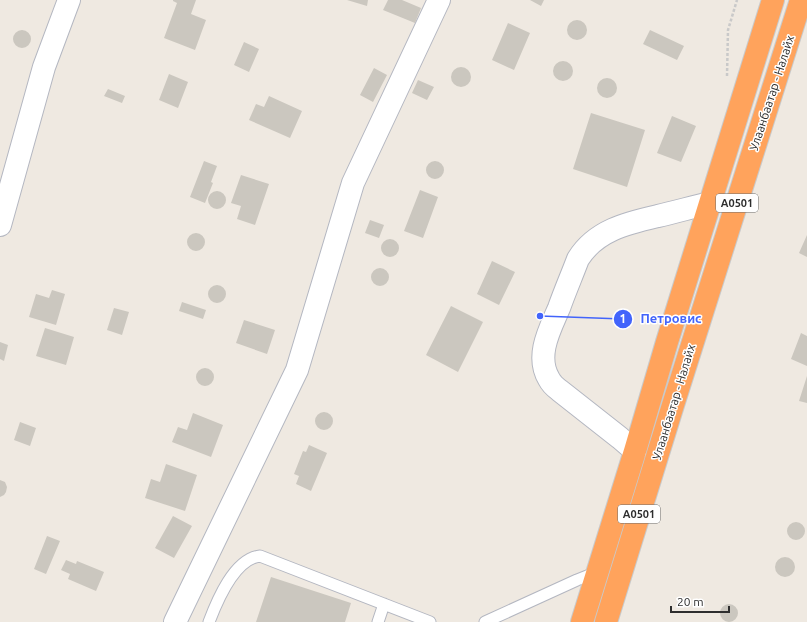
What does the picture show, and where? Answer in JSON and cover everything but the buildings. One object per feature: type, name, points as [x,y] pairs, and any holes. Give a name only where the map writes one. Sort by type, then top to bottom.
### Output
[{"type":"highway","name":"Улаанбаатар - Налайх","points":[[582,622],[773,0]]},
{"type":"highway","name":"Улаанбаатар - Налайх","points":[[606,622],[801,0]]},
{"type":"street","points":[[0,225],[44,67],[69,0]]},
{"type":"street","points":[[175,622],[297,370],[353,183],[439,0]]},
{"type":"street","points":[[635,451],[559,390],[549,380],[544,365],[545,342],[578,259],[588,245],[609,231],[622,226],[710,203]]},
{"type":"lane","points":[[209,622],[229,580],[240,565],[260,556],[430,622]]},
{"type":"lane","points":[[485,622],[507,617],[577,580],[597,572]]},
{"type":"lane","points":[[378,622],[384,604]]},
{"type":"place","name":"Петровис","points":[[540,316]]}]
